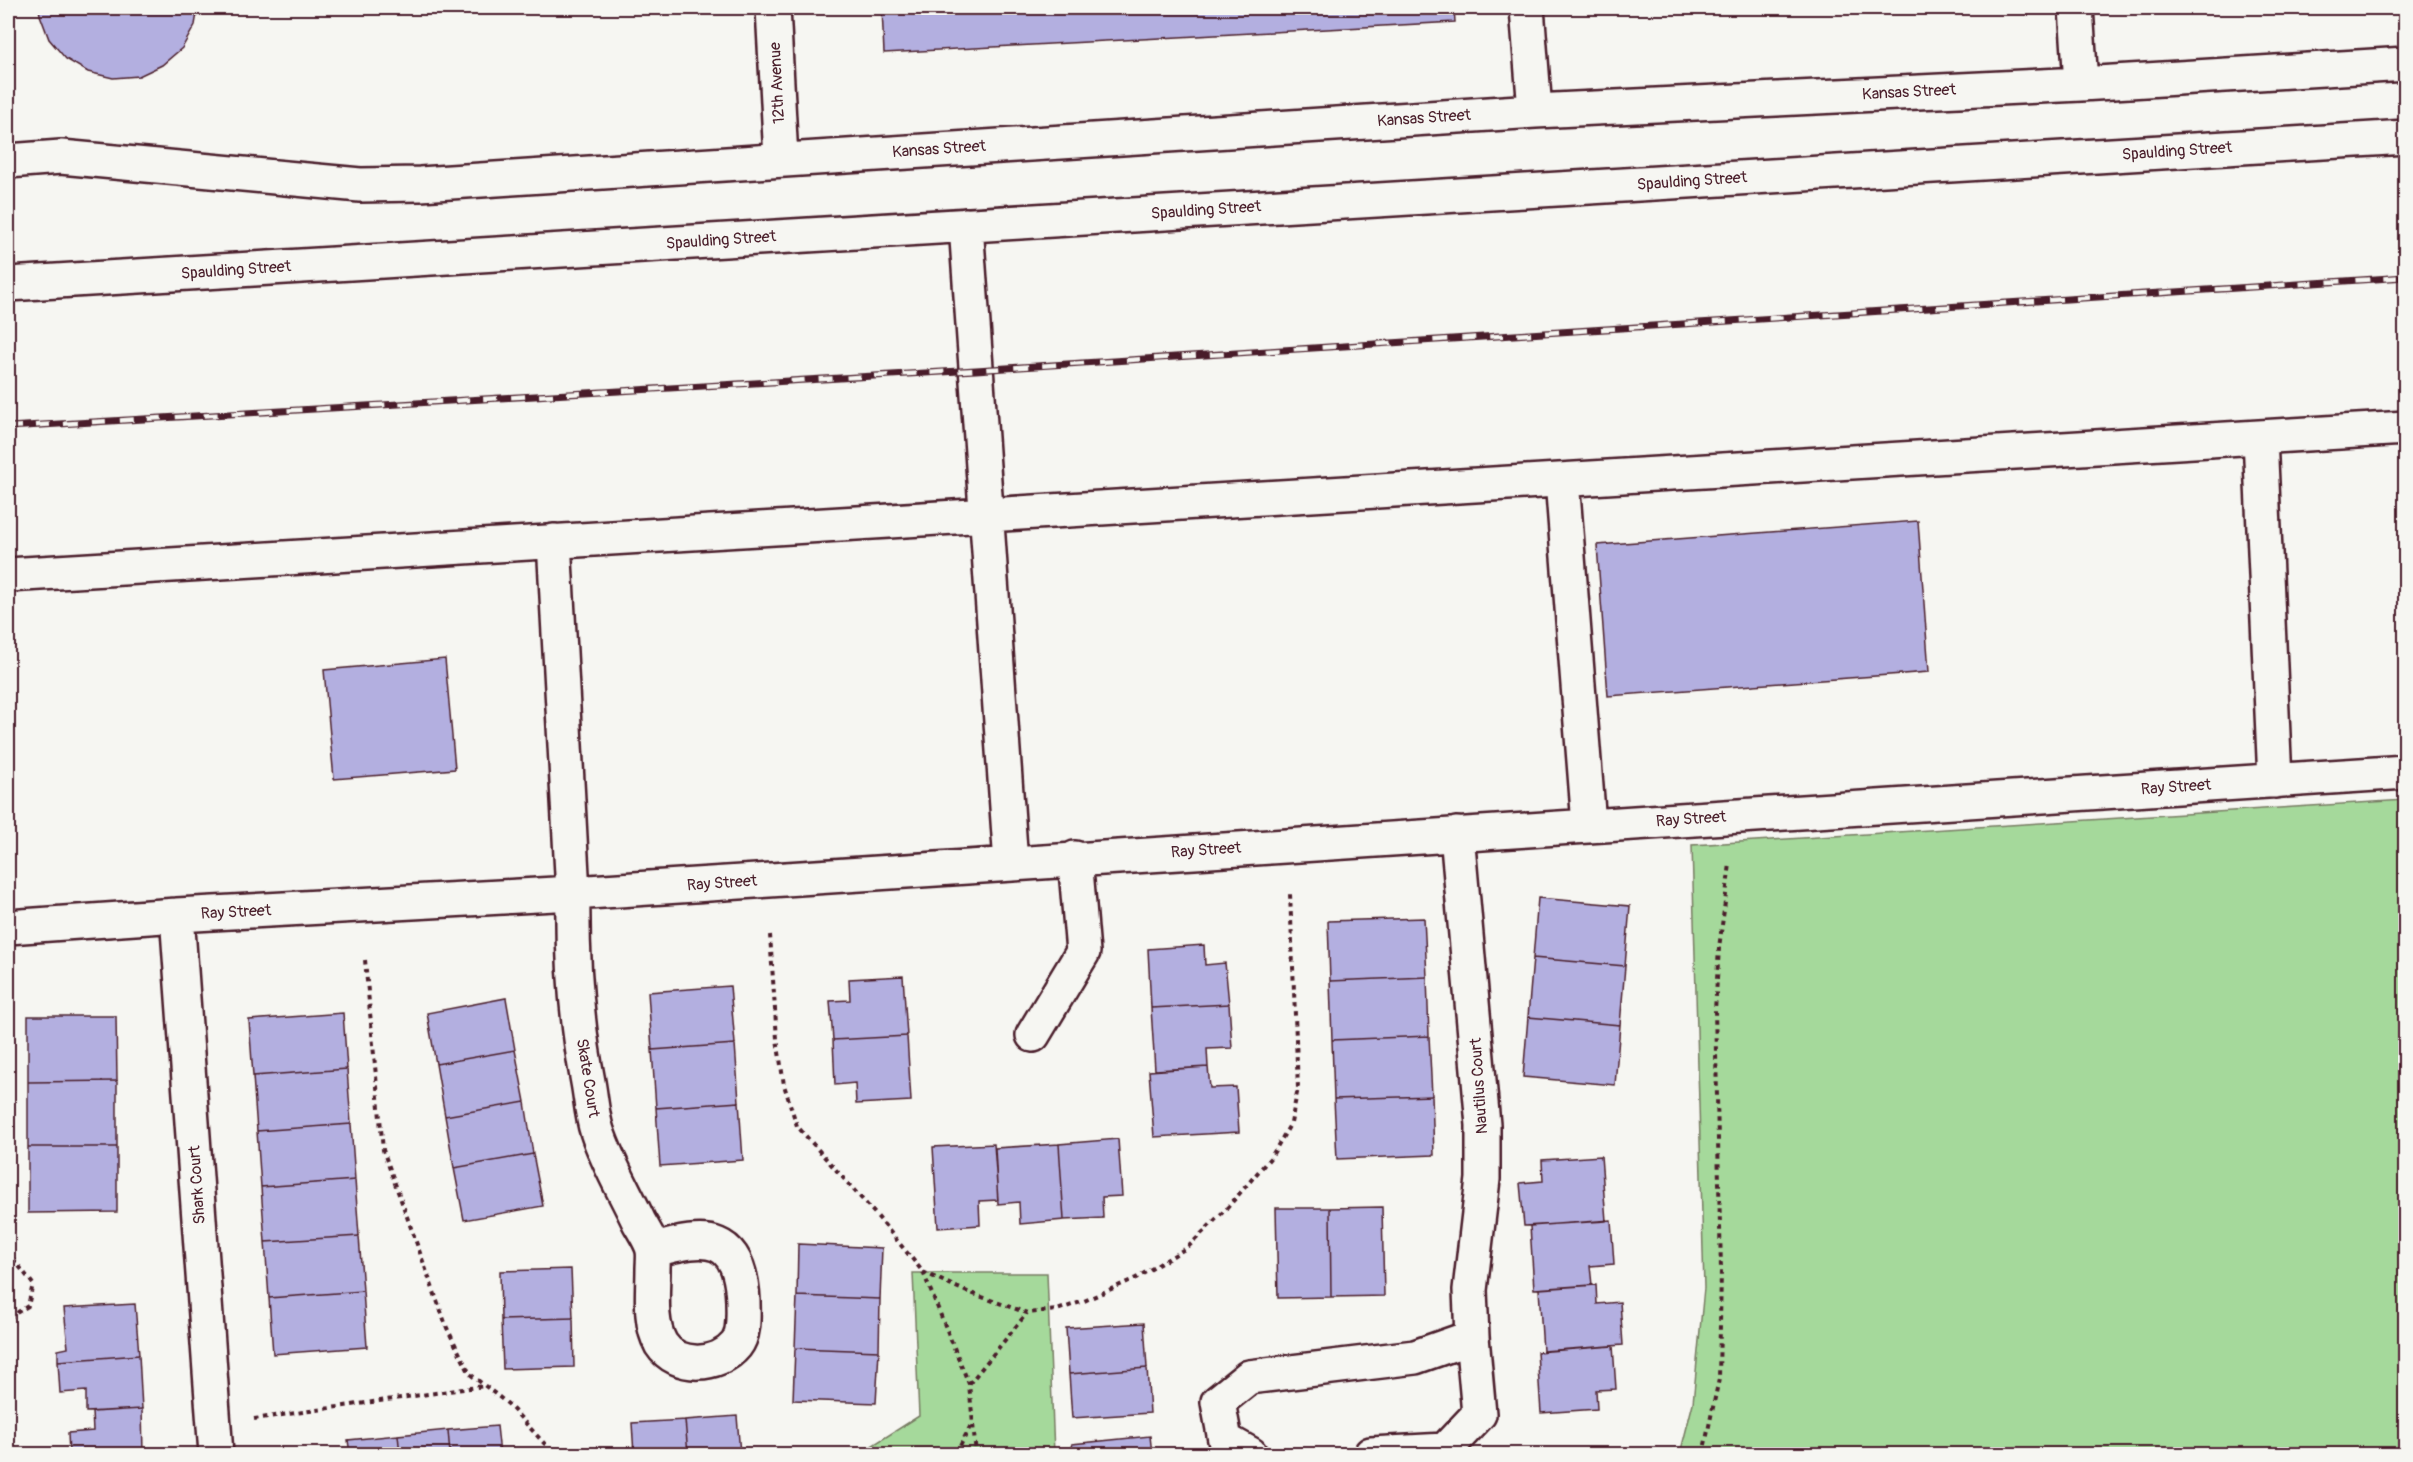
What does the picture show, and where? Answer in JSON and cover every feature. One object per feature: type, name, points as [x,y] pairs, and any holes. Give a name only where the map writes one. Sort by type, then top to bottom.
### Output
[{"type":"street","name":"12th Avenue","points":[[773,8],[782,159]]},
{"type":"street","points":[[1527,8],[1535,111]]},
{"type":"street","points":[[2076,8],[2081,84]]},
{"type":"street","name":"Kansas Street","points":[[8,161],[61,156],[360,185],[443,183],[1535,111],[2081,84],[2406,64]]},
{"type":"street","name":"Spaulding Street","points":[[8,284],[2406,137]]},
{"type":"street","points":[[966,225],[1011,864]]},
{"type":"street","points":[[8,575],[2406,428]]},
{"type":"street","points":[[2260,437],[2275,781]]},
{"type":"street","points":[[1562,480],[1589,825]]},
{"type":"street","name":"Skate Court","points":[[555,541],[573,893],[573,944],[581,1046],[596,1131],[653,1251]]},
{"type":"street","name":"Ray Street","points":[[8,927],[177,915],[573,893],[1075,858],[2406,772]]},
{"type":"street","name":"Nautilus Court","points":[[1371,1455],[1445,1449],[1479,1414],[1470,1290],[1483,1179],[1483,1125],[1457,834]]},
{"type":"street","points":[[1033,1035],[1083,952],[1075,858]]},
{"type":"street","name":"Shark Court","points":[[177,915],[216,1455]]},
{"type":"street","points":[[1250,1455],[1225,1440],[1218,1402],[1249,1377],[1415,1358],[1472,1337]]},
{"type":"path","points":[[1702,1455],[1719,1379],[1721,1270],[1715,1010],[1719,948],[1730,864]]},
{"type":"path","points":[[923,1272],[965,1291],[1027,1313],[1057,1310],[1137,1278],[1188,1247],[1228,1207],[1271,1157],[1291,1123],[1298,1088],[1290,894]]},
{"type":"path","points":[[770,935],[777,1040],[784,1085],[797,1126],[923,1272],[969,1384],[976,1455]]},
{"type":"path","points":[[365,960],[383,1150],[447,1328],[470,1374],[508,1404],[554,1455]]},
{"type":"path","points":[[8,1252],[33,1284],[28,1306],[8,1318]]},
{"type":"path","points":[[969,1384],[1027,1313]]},
{"type":"path","points":[[214,1421],[258,1419],[484,1386]]},
{"type":"path","points":[[956,1455],[972,1423]]},
{"type":"green space","points":[[2405,800],[2405,1454],[1680,1454],[1693,1403],[1704,1288],[1692,845]]},
{"type":"green space","points":[[913,1273],[1047,1273],[1054,1454],[859,1454],[919,1416]]},
{"type":"building","points":[[39,8],[198,8],[195,25],[182,48],[162,65],[139,76],[113,78],[88,72],[66,59],[49,39]]},
{"type":"building","points":[[882,8],[1454,8],[1455,22],[884,53]]},
{"type":"building","points":[[1918,521],[1929,672],[1608,696],[1597,545]]},
{"type":"building","points":[[445,659],[455,769],[334,779],[324,670]]},
{"type":"building","points":[[1538,898],[1630,906],[1625,966],[1533,958]]},
{"type":"building","points":[[1424,918],[1427,977],[1330,981],[1328,921]]},
{"type":"building","points":[[1204,945],[1205,965],[1225,963],[1229,1004],[1151,1008],[1148,949]]},
{"type":"building","points":[[1533,958],[1625,966],[1620,1025],[1528,1017]]},
{"type":"building","points":[[903,976],[907,1036],[833,1040],[830,1001],[850,1000],[849,979]]},
{"type":"building","points":[[1427,977],[1429,1036],[1332,1040],[1330,981]]},
{"type":"building","points":[[730,986],[735,1044],[652,1050],[648,992]]},
{"type":"building","points":[[506,998],[515,1050],[436,1064],[427,1013]]},
{"type":"building","points":[[1229,1004],[1232,1048],[1207,1049],[1208,1067],[1155,1070],[1151,1008]]},
{"type":"building","points":[[343,1013],[347,1069],[253,1076],[249,1020]]},
{"type":"building","points":[[28,1016],[116,1016],[117,1081],[28,1082]]},
{"type":"building","points":[[1528,1017],[1620,1025],[1615,1085],[1523,1077]]},
{"type":"building","points":[[907,1036],[911,1101],[856,1104],[855,1083],[835,1085],[833,1040]]},
{"type":"building","points":[[1429,1036],[1432,1096],[1334,1099],[1332,1040]]},
{"type":"building","points":[[735,1044],[739,1102],[656,1108],[652,1050]]},
{"type":"building","points":[[515,1050],[525,1102],[445,1116],[436,1064]]},
{"type":"building","points":[[1208,1067],[1210,1088],[1236,1087],[1239,1132],[1154,1137],[1149,1071]]},
{"type":"building","points":[[347,1069],[351,1124],[257,1131],[253,1076]]},
{"type":"building","points":[[117,1081],[117,1147],[28,1147],[28,1082]]},
{"type":"building","points":[[1432,1096],[1434,1155],[1337,1159],[1334,1099]]},
{"type":"building","points":[[525,1102],[533,1154],[454,1168],[445,1116]]},
{"type":"building","points":[[739,1102],[743,1160],[660,1166],[656,1108]]},
{"type":"building","points":[[351,1124],[355,1180],[261,1187],[257,1131]]},
{"type":"building","points":[[1118,1139],[1122,1196],[1102,1197],[1103,1218],[1064,1220],[1059,1144]]},
{"type":"building","points":[[994,1144],[998,1200],[979,1201],[980,1225],[938,1228],[933,1147]]},
{"type":"building","points":[[1059,1144],[1064,1220],[1020,1224],[1019,1202],[998,1204],[995,1148]]},
{"type":"building","points":[[28,1147],[117,1147],[117,1212],[28,1213]]},
{"type":"building","points":[[533,1154],[543,1206],[464,1220],[454,1168]]},
{"type":"building","points":[[1601,1156],[1606,1221],[1524,1226],[1520,1183],[1543,1181],[1542,1160]]},
{"type":"building","points":[[355,1180],[359,1236],[265,1242],[261,1187]]},
{"type":"building","points":[[1382,1207],[1384,1296],[1331,1297],[1330,1208]]},
{"type":"building","points":[[1276,1208],[1330,1208],[1331,1297],[1278,1298]]},
{"type":"building","points":[[1611,1220],[1614,1264],[1590,1266],[1592,1285],[1534,1289],[1530,1226]]},
{"type":"building","points":[[359,1236],[363,1291],[269,1298],[265,1242]]},
{"type":"building","points":[[798,1244],[882,1248],[880,1299],[797,1296]]},
{"type":"building","points":[[571,1269],[573,1318],[501,1320],[500,1271]]},
{"type":"building","points":[[1596,1285],[1597,1304],[1620,1302],[1623,1345],[1543,1351],[1539,1289]]},
{"type":"building","points":[[363,1291],[367,1347],[273,1354],[269,1298]]},
{"type":"building","points":[[797,1296],[880,1299],[879,1351],[795,1348]]},
{"type":"building","points":[[135,1304],[139,1355],[58,1361],[58,1350],[68,1348],[64,1308]]},
{"type":"building","points":[[573,1318],[574,1367],[503,1369],[501,1320]]},
{"type":"building","points":[[1144,1323],[1147,1368],[1069,1374],[1066,1328]]},
{"type":"building","points":[[1613,1346],[1616,1389],[1596,1390],[1597,1409],[1541,1413],[1537,1352]]},
{"type":"building","points":[[795,1348],[879,1351],[876,1403],[793,1400]]},
{"type":"building","points":[[139,1355],[142,1409],[86,1412],[86,1391],[60,1393],[58,1361]]},
{"type":"building","points":[[1147,1368],[1150,1413],[1072,1418],[1069,1374]]},
{"type":"building","points":[[142,1409],[143,1454],[69,1454],[68,1433],[93,1431],[92,1412]]},
{"type":"building","points":[[737,1416],[740,1454],[688,1454],[685,1420]]},
{"type":"building","points":[[685,1420],[688,1454],[634,1454],[632,1423]]},
{"type":"building","points":[[497,1426],[500,1454],[450,1454],[448,1430]]},
{"type":"building","points":[[448,1430],[450,1454],[400,1454],[398,1435]]},
{"type":"building","points":[[398,1435],[400,1454],[350,1454],[348,1440]]},
{"type":"building","points":[[1150,1436],[1152,1454],[1074,1454],[1072,1444]]},
{"type":"railway","points":[[8,427],[976,370],[2406,277]]}]
